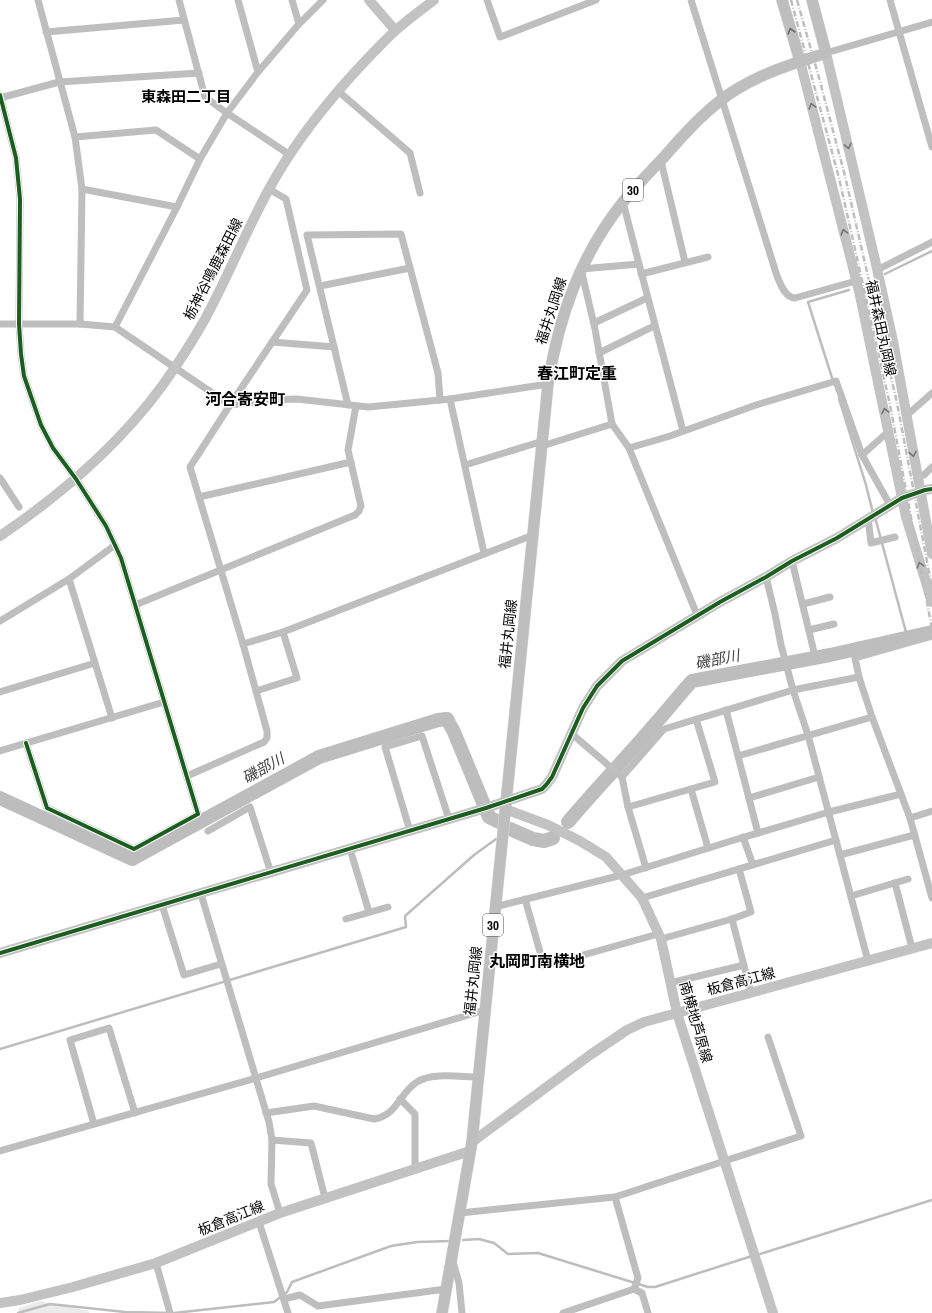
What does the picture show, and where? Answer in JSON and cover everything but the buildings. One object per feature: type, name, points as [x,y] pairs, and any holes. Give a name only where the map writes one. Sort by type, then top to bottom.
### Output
[{"type":"main road","points":[[370,0],[395,30]]},
{"type":"main road","name":"栃神谷鳴鹿森田線","points":[[0,536],[76,479],[123,434],[147,405],[175,367],[205,318],[269,189],[315,119],[338,91],[395,30],[434,0]]},
{"type":"main road","points":[[782,0],[800,61]]},
{"type":"main road","points":[[812,0],[826,53]]},
{"type":"main road","name":"福井丸岡線","points":[[442,1313],[471,1147],[548,384],[559,330],[568,301],[581,269],[598,237],[623,202],[689,130],[735,90],[775,70],[826,53]]},
{"type":"main road","name":"福井森田丸岡線","points":[[826,53],[878,270],[893,341],[932,554]]},
{"type":"main road","name":"福井森田丸岡線","points":[[800,61],[856,281],[908,523],[932,602]]},
{"type":"main road","points":[[0,953],[449,819],[505,805],[542,789],[552,777],[583,708],[597,686],[622,661],[697,615],[792,561],[837,538],[902,498],[932,489]]},
{"type":"main road","name":"南横地芦原線","points":[[505,805],[580,841],[606,857],[642,898],[660,937],[677,1013],[773,1313]]},
{"type":"main road","name":"板倉高江線","points":[[0,1303],[20,1300],[156,1263],[280,1214],[416,1169],[471,1147],[590,1055],[627,1030],[644,1022],[932,943]]},
{"type":"street","points":[[38,0],[75,137],[82,189],[80,324]]},
{"type":"street","points":[[179,0],[205,97],[226,113],[290,155]]},
{"type":"street","points":[[238,0],[258,72]]},
{"type":"street","points":[[292,0],[298,24]]},
{"type":"street","points":[[115,327],[177,208],[200,159],[226,113],[298,24],[323,0]]},
{"type":"street","points":[[487,0],[500,37],[596,0]]},
{"type":"street","points":[[691,0],[777,276],[786,293],[790,298],[795,298],[856,281]]},
{"type":"street","points":[[890,0],[932,148]]},
{"type":"street","points":[[46,32],[184,20]]},
{"type":"street","points":[[826,53],[932,22]]},
{"type":"street","points":[[26,743],[47,808],[134,850],[198,814],[121,558],[106,526],[76,479],[53,448],[41,425],[24,376],[19,324],[20,199],[16,158],[0,97],[59,82],[199,73]]},
{"type":"street","points":[[338,91],[410,153],[420,192]]},
{"type":"street","points":[[75,137],[156,130],[200,159]]},
{"type":"street","points":[[661,161],[685,262]]},
{"type":"street","points":[[82,189],[177,208]]},
{"type":"street","points":[[187,776],[264,742],[267,738],[268,731],[190,468],[307,290],[286,199],[269,189]]},
{"type":"street","points":[[623,202],[654,326],[683,431]]},
{"type":"street","points":[[135,605],[355,515],[359,511],[361,506],[348,450],[352,405],[334,347],[307,235],[401,234],[438,373],[440,400]]},
{"type":"street","points":[[878,270],[932,242]]},
{"type":"street","points":[[641,274],[708,257]]},
{"type":"street","points":[[639,264],[581,269],[594,323],[612,424],[629,448],[697,615]]},
{"type":"street","points":[[320,286],[410,268]]},
{"type":"street","points":[[594,323],[647,298]]},
{"type":"street","points":[[0,324],[80,324],[115,327],[230,405],[269,400],[297,399],[368,407],[450,399],[548,384]]},
{"type":"street","points":[[599,353],[654,326]]},
{"type":"street","points":[[272,342],[334,347]]},
{"type":"street","points":[[629,448],[683,431],[756,405],[836,381],[862,456],[890,505]]},
{"type":"street","points":[[906,416],[932,393]]},
{"type":"street","points":[[450,399],[484,553]]},
{"type":"street","points":[[465,465],[612,424]]},
{"type":"street","points":[[862,456],[889,431]]},
{"type":"street","points":[[199,497],[351,462]]},
{"type":"street","points":[[918,476],[924,475],[932,467]]},
{"type":"street","points":[[0,478],[19,507]]},
{"type":"street","points":[[868,518],[871,543],[895,537]]},
{"type":"street","points":[[243,644],[283,632],[532,535]]},
{"type":"street","points":[[0,621],[69,579],[115,545]]},
{"type":"street","points":[[792,561],[814,652]]},
{"type":"street","points":[[766,577],[787,668],[808,735],[868,960]]},
{"type":"street","points":[[69,579],[112,718]]},
{"type":"street","points":[[803,604],[830,597]]},
{"type":"street","points":[[809,630],[834,624]]},
{"type":"street","points":[[256,690],[297,678],[283,632]]},
{"type":"street","points":[[932,636],[855,658],[859,677],[872,718],[910,818],[932,898]]},
{"type":"street","points":[[0,692],[95,663]]},
{"type":"street","points":[[620,776],[664,729],[793,690],[859,677]]},
{"type":"street","points":[[0,751],[164,702]]},
{"type":"street","points":[[726,710],[758,833]]},
{"type":"street","points":[[738,756],[872,718]]},
{"type":"street","points":[[628,807],[715,782],[696,719]]},
{"type":"street","points":[[572,734],[620,776],[646,868]]},
{"type":"street","points":[[410,831],[385,747],[422,736],[449,819]]},
{"type":"street","points":[[749,798],[819,777]]},
{"type":"street","points":[[691,789],[708,848]]},
{"type":"street","points":[[495,907],[622,875],[829,812],[901,794]]},
{"type":"street","points":[[208,831],[250,806],[271,873]]},
{"type":"street","points":[[910,818],[932,811]]},
{"type":"street","points":[[840,855],[914,835]]},
{"type":"street","points":[[743,837],[753,865]]},
{"type":"street","points":[[642,898],[836,840]]},
{"type":"street","points":[[350,849],[368,912]]},
{"type":"street","points":[[525,899],[544,966],[732,919],[751,912],[739,869]]},
{"type":"street","points":[[851,896],[908,879]]},
{"type":"street","points":[[895,883],[912,948]]},
{"type":"street","points":[[201,894],[266,1113],[272,1140],[271,1184],[280,1214]]},
{"type":"street","points":[[162,905],[184,975],[221,964]]},
{"type":"street","points":[[346,919],[388,907]]},
{"type":"street","points":[[732,919],[751,992]]},
{"type":"street","points":[[670,983],[744,965]]},
{"type":"street","points":[[0,1151],[256,1078],[485,1010]]},
{"type":"street","points":[[94,1124],[70,1040],[109,1028],[135,1113]]},
{"type":"street","points":[[460,1213],[615,1197],[801,1136],[768,1037]]},
{"type":"street","points":[[266,1113],[314,1106],[374,1119],[382,1118],[388,1115],[400,1099],[417,1082],[425,1078],[436,1076],[478,1077]]},
{"type":"street","points":[[400,1099],[415,1114],[416,1169]]},
{"type":"street","points":[[272,1140],[311,1143],[325,1198]]},
{"type":"street","points":[[615,1197],[638,1278],[634,1289]]},
{"type":"street","points":[[259,1222],[288,1313]]},
{"type":"street","points":[[452,1258],[460,1283],[462,1313]]},
{"type":"street","points":[[156,1263],[170,1311]]},
{"type":"street","points":[[284,1299],[300,1295],[318,1306],[446,1289]]},
{"type":"street","points":[[563,1313],[634,1289],[642,1293],[648,1313]]},
{"type":"shaded area","points":[[41,1301],[89,1311],[89,1313],[20,1313],[18,1308]]},
{"type":"waterway","points":[[885,274],[932,251]]},
{"type":"waterway","points":[[833,381],[808,302],[849,290]]},
{"type":"waterway","points":[[839,399],[866,485],[873,513]]},
{"type":"waterway","points":[[875,517],[907,636]]},
{"type":"waterway","name":"磯部川","points":[[568,822],[692,681],[830,655],[932,632]]},
{"type":"waterway","name":"磯部川","points":[[0,798],[132,859],[319,757],[438,720],[447,719],[454,732],[489,817],[499,822]]},
{"type":"waterway","name":"磯部川","points":[[510,829],[533,839],[544,841],[553,838]]},
{"type":"waterway","points":[[0,1049],[406,927],[405,916],[474,855],[496,839]]},
{"type":"waterway","points":[[757,1255],[932,1200]]},
{"type":"waterway","points":[[463,1240],[479,1239],[494,1243],[508,1254],[538,1253],[648,1287],[655,1287],[752,1256]]},
{"type":"waterway","points":[[18,1313],[50,1304],[125,1312],[174,1313],[274,1302],[287,1292],[292,1282],[391,1246],[417,1242],[451,1241]]},
{"type":"railway","points":[[791,0],[839,178],[890,405],[932,629]]},
{"type":"railway","points":[[797,0],[845,176],[897,403],[932,588]]},
{"type":"cycle path","points":[[0,95],[16,158],[20,199],[19,324],[24,376],[41,425],[53,448],[76,479],[106,526],[121,558],[198,814],[134,849],[47,808],[26,743]]},
{"type":"cycle path","points":[[0,953],[486,808],[542,789],[552,777],[583,708],[597,686],[622,661],[720,602],[792,561],[837,538],[902,498],[932,489]]},
{"type":"district","name":"東森田二丁目","points":[[186,96]]},
{"type":"district","name":"春江町定重","points":[[577,373]]},
{"type":"district","name":"河合寄安町","points":[[245,399]]},
{"type":"district","name":"丸岡町南横地","points":[[537,961]]}]
